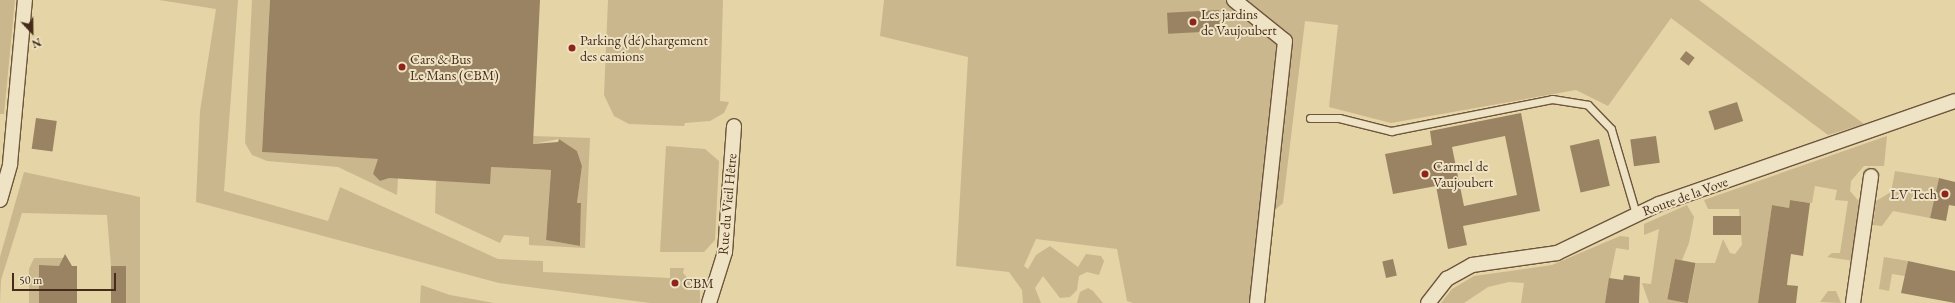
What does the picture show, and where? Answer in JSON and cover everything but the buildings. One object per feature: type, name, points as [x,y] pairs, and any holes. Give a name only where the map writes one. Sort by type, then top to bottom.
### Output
[{"type":"street","points":[[0,200],[10,164],[24,0]]},
{"type":"street","points":[[1234,0],[1285,41],[1257,303]]},
{"type":"street","name":"Route de la Vove","points":[[1428,303],[1447,279],[1472,265],[1557,253],[1636,214],[1955,101]]},
{"type":"street","name":"Rue du Vieil Hêtre","points":[[709,303],[725,252],[734,126]]},
{"type":"street","points":[[1853,303],[1871,176]]},
{"type":"lane","points":[[1310,118],[1339,118],[1391,131],[1552,99],[1588,105],[1611,129],[1636,214]]},
{"type":"shaded area","points":[[0,0],[15,0],[4,114],[0,114]]},
{"type":"shaded area","points":[[159,0],[238,0],[224,191],[328,221],[340,187],[498,259],[543,261],[543,272],[670,278],[670,268],[684,268],[683,273],[700,291],[700,303],[650,303],[499,283],[196,202],[200,111],[216,9]]},
{"type":"shaded area","points":[[252,0],[270,0],[262,152],[395,160],[376,167],[373,174],[380,181],[389,177],[398,178],[397,195],[338,167],[267,161],[252,155],[245,143]]},
{"type":"shaded area","points":[[608,0],[723,0],[720,101],[729,102],[724,113],[710,121],[685,123],[684,126],[629,124],[614,116],[604,95]]},
{"type":"shaded area","points":[[884,0],[1699,0],[1864,124],[1828,135],[1671,18],[1608,106],[1576,90],[1391,123],[1329,107],[1338,25],[1305,21],[1283,203],[1265,219],[1257,303],[1133,303],[1127,301],[1117,249],[1036,239],[1024,266],[1028,269],[1036,255],[1050,246],[1078,267],[1086,254],[1101,256],[1104,261],[1099,275],[1087,272],[1079,276],[1077,290],[1070,297],[1060,298],[1043,276],[1035,288],[1041,303],[1023,303],[1022,290],[1009,272],[956,266],[968,57],[880,36]]},
{"type":"shaded area","points":[[533,136],[590,138],[585,248],[529,245],[529,237],[504,235],[500,243],[435,213],[436,181],[491,167],[551,170],[546,240],[580,246],[581,203],[577,203],[582,166],[577,151],[559,139],[533,144]]},
{"type":"shaded area","points":[[1887,136],[1884,166],[1864,166],[1851,181],[1850,191],[1862,205],[1854,261],[1827,257],[1832,253],[1840,253],[1848,201],[1835,200],[1837,190],[1815,186],[1812,203],[1790,200],[1789,208],[1772,205],[1758,303],[1688,303],[1696,263],[1715,263],[1723,239],[1730,253],[1735,254],[1742,245],[1739,209],[1708,209],[1704,200]]},
{"type":"shaded area","points":[[666,146],[705,149],[719,161],[715,240],[704,252],[660,252]]},
{"type":"shaded area","points":[[1895,171],[1939,178],[1930,218],[1893,211],[1882,226],[1873,225],[1876,201],[1891,192]]},
{"type":"shaded area","points":[[24,172],[140,197],[140,303],[126,303],[126,266],[111,266],[107,215],[22,213],[1,280],[0,303],[0,257]]},
{"type":"shaded area","points":[[1687,205],[1694,217],[1689,243],[1682,260],[1675,259],[1667,299],[1687,303],[1649,303],[1642,283],[1651,284],[1659,229],[1644,235],[1644,224]]},
{"type":"shaded area","points":[[1620,236],[1629,237],[1629,250],[1616,248],[1605,303],[1521,303],[1524,283],[1509,282],[1488,287],[1464,303],[1441,303],[1452,289],[1474,276],[1552,265]]},
{"type":"shaded area","points":[[1884,257],[1908,261],[1905,276],[1892,274],[1889,291],[1879,289]]},
{"type":"shaded area","points":[[34,258],[65,258],[62,266],[39,266],[39,303],[29,303],[29,269]]},
{"type":"shaded area","points":[[421,285],[450,295],[494,303],[420,303]]},
{"type":"shaded area","points":[[1088,288],[1093,291],[1103,303],[1077,303],[1080,292]]},
{"type":"shaded area","points":[[1828,291],[1836,291],[1841,303],[1820,302]]},
{"type":"place","name":"Les jardins de Vaujoubert","points":[[1193,22]]},
{"type":"place","name":"Parking (dé)chargement des camions","points":[[572,48]]},
{"type":"place","name":"Cars & Bus Le Mans (CBM)","points":[[402,67]]},
{"type":"place","name":"Carmel de Vaujoubert","points":[[1425,174]]},
{"type":"place","name":"LV Tech","points":[[1945,194]]},
{"type":"place","name":"CBM","points":[[675,283]]}]
